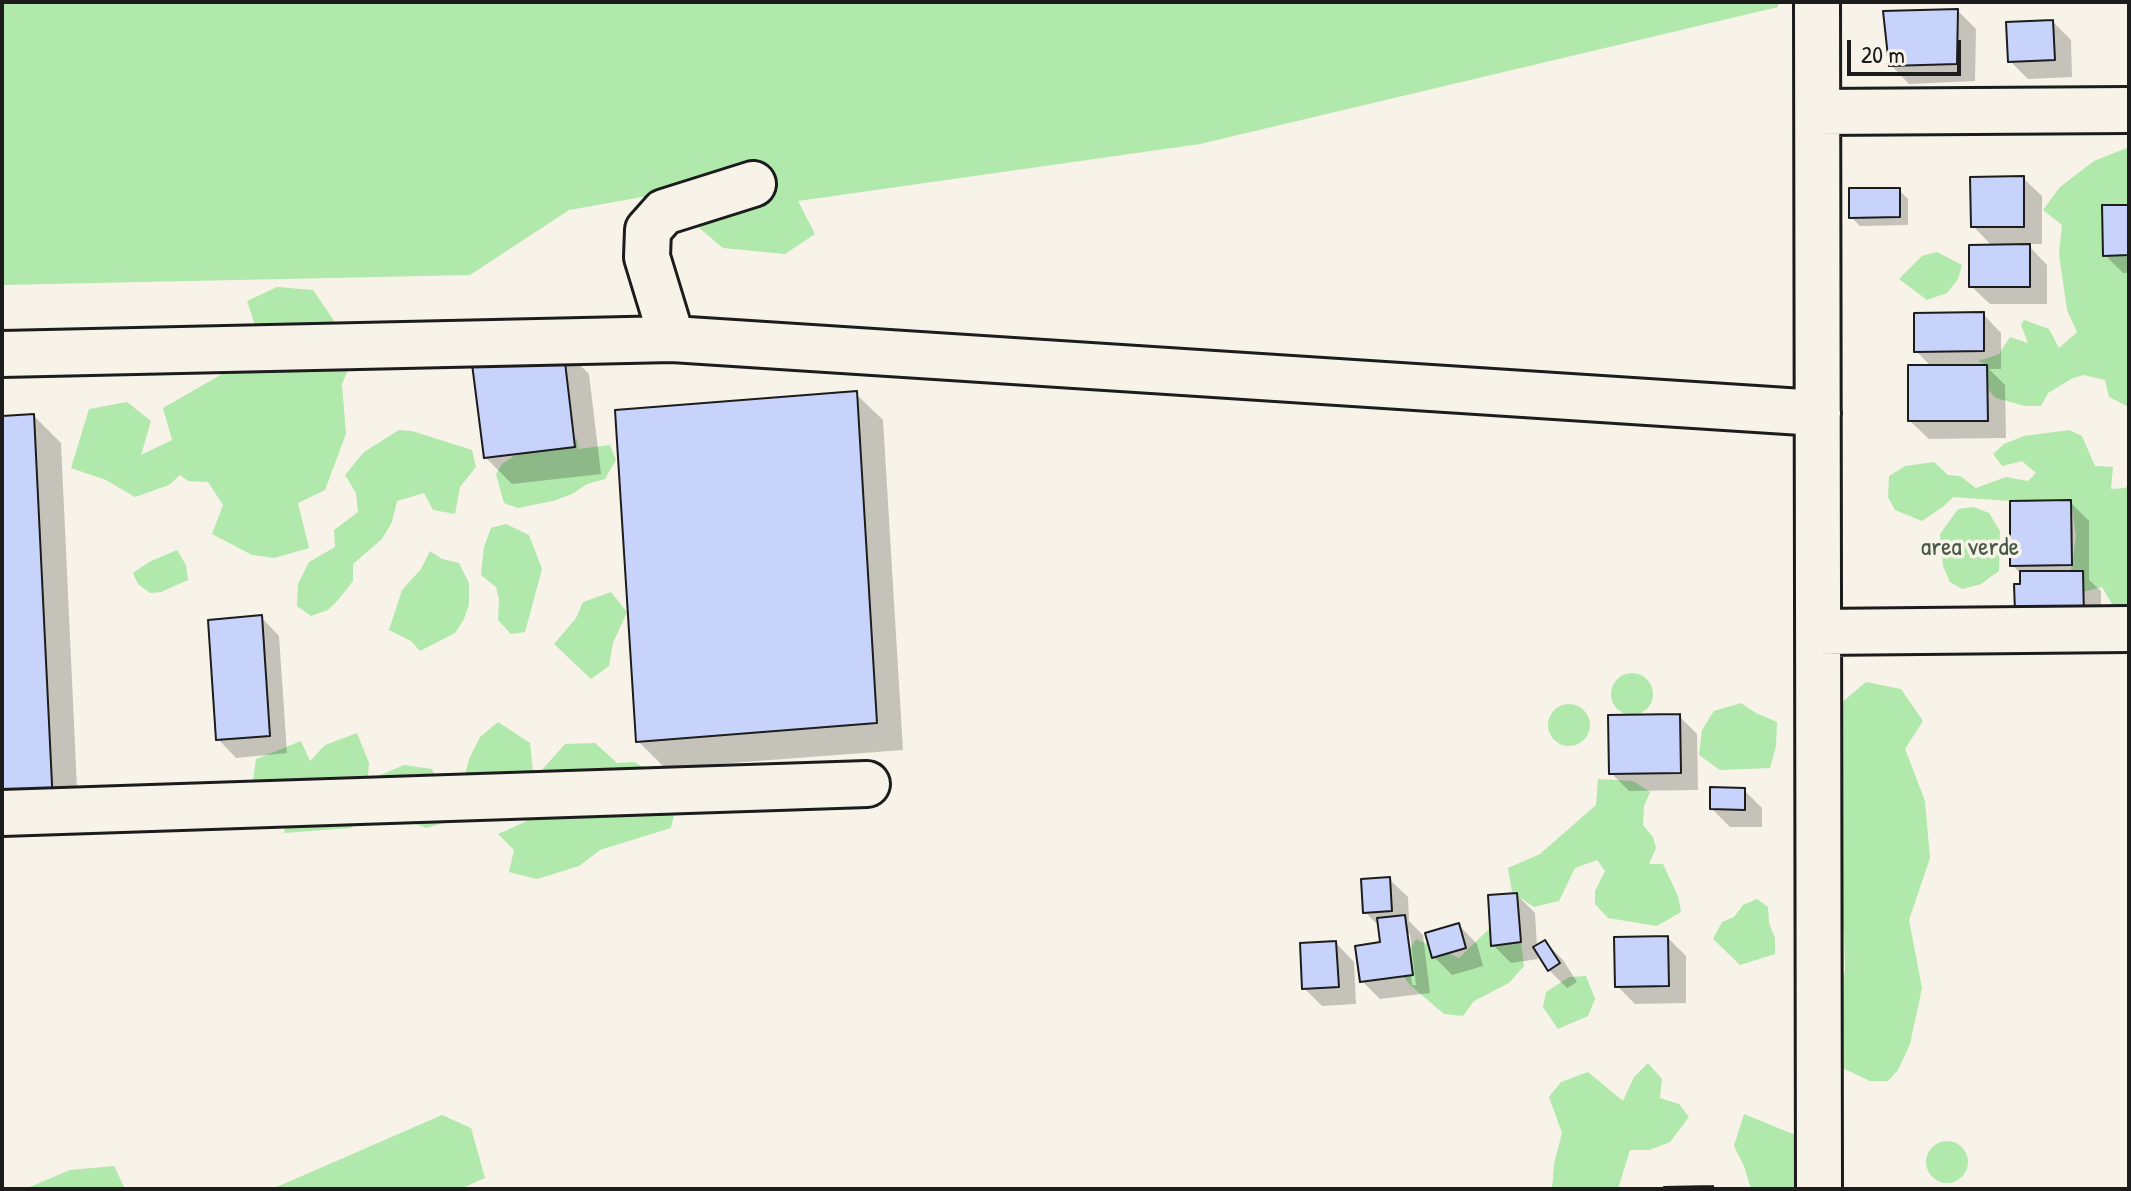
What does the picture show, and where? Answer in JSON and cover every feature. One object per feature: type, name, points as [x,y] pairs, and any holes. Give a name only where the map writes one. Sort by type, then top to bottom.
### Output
[{"type":"street","points":[[1817,2],[1819,1189]]},
{"type":"street","points":[[1818,112],[2129,110]]},
{"type":"street","points":[[672,339],[647,257],[648,230],[664,212],[753,184]]},
{"type":"street","points":[[2,354],[672,339],[1818,413]]},
{"type":"street","points":[[1818,632],[2129,629]]},
{"type":"street","points":[[2,813],[867,784]]},
{"type":"green space","points":[[2,2],[1778,2],[1778,7],[1200,144],[798,201],[815,234],[785,254],[723,248],[659,194],[569,210],[470,275],[2,285]]},
{"type":"green space","points":[[2129,147],[2129,407],[2109,397],[2105,380],[2083,375],[2048,393],[2041,406],[2025,406],[1996,398],[1988,390],[1987,365],[1978,361],[1999,354],[2010,337],[2028,343],[2021,325],[2024,320],[2049,329],[2059,348],[2077,332],[2067,310],[2059,254],[2062,225],[2043,210],[2060,187],[2094,161]]},
{"type":"green space","points":[[1937,252],[1962,265],[1958,279],[1947,293],[1927,300],[1899,279],[1922,256]]},
{"type":"green space","points":[[277,287],[313,290],[335,322],[305,348],[353,358],[342,384],[346,434],[325,490],[298,503],[309,548],[274,558],[252,555],[212,534],[223,505],[208,482],[188,481],[180,475],[169,485],[135,497],[106,480],[71,468],[89,409],[127,402],[151,421],[141,455],[172,440],[163,408],[236,366],[261,343],[247,301]]},
{"type":"green space","points":[[399,430],[412,431],[472,450],[476,467],[460,487],[455,514],[433,510],[424,493],[397,501],[392,522],[382,539],[353,564],[353,581],[328,610],[311,616],[297,606],[298,584],[309,562],[335,547],[334,530],[358,512],[356,493],[345,475],[364,452]]},
{"type":"green space","points":[[2069,430],[2082,436],[2095,466],[2113,467],[2111,489],[2129,485],[2129,613],[2116,611],[2102,587],[2083,592],[2083,571],[2071,571],[2076,536],[2071,500],[2010,501],[1953,497],[1922,521],[1895,510],[1888,497],[1889,476],[1905,466],[1934,462],[1948,475],[1960,476],[1976,488],[2006,477],[2028,481],[2036,473],[2022,461],[2002,466],[1993,454],[2004,444],[2024,436]]},
{"type":"green space","points":[[561,437],[577,439],[578,449],[610,445],[616,460],[605,479],[587,484],[553,501],[518,508],[504,503],[496,474],[502,464],[533,443]]},
{"type":"green space","name":"area verde","points":[[1974,507],[1989,513],[2000,531],[1999,571],[1981,584],[1962,589],[1950,582],[1943,566],[1940,534],[1958,509]]},
{"type":"green space","points":[[506,524],[529,535],[542,569],[525,632],[511,634],[498,620],[496,587],[481,575],[484,547],[491,528]]},
{"type":"green space","points":[[177,550],[186,565],[188,580],[161,592],[150,593],[138,584],[133,573]]},
{"type":"green space","points":[[430,551],[442,559],[459,563],[469,583],[469,604],[455,633],[420,651],[411,641],[389,630],[402,590],[421,569]]},
{"type":"green space","points":[[611,592],[627,612],[613,643],[609,666],[591,679],[554,644],[576,618],[583,602]]},
{"type":"green space","points":[[1632,673],[1647,679],[1653,694],[1647,709],[1632,715],[1617,709],[1611,694],[1617,679]]},
{"type":"green space","points":[[1866,682],[1901,689],[1923,721],[1905,749],[1925,801],[1930,858],[1909,920],[1922,988],[1910,1044],[1898,1070],[1888,1081],[1870,1081],[1838,1066],[1837,999],[1845,971],[1844,931],[1830,915],[1840,704]]},
{"type":"green space","points":[[1741,703],[1777,722],[1776,746],[1770,768],[1720,770],[1699,755],[1702,730],[1714,711]]},
{"type":"green space","points":[[1569,704],[1584,710],[1590,725],[1584,740],[1569,746],[1554,740],[1548,725],[1554,710]]},
{"type":"green space","points":[[498,722],[530,743],[533,772],[526,791],[482,812],[426,828],[377,808],[351,828],[284,833],[290,804],[253,780],[256,759],[301,741],[310,761],[325,745],[357,733],[369,763],[367,789],[378,776],[404,765],[432,769],[439,784],[467,801],[465,775],[469,759],[480,737]]},
{"type":"green space","points":[[595,743],[617,763],[634,762],[656,775],[677,802],[671,828],[600,850],[579,866],[537,879],[509,872],[514,850],[498,834],[527,821],[542,806],[561,817],[537,791],[541,771],[565,744]]},
{"type":"green space","points":[[1598,779],[1633,781],[1650,792],[1644,806],[1643,825],[1653,837],[1656,848],[1649,864],[1663,864],[1678,896],[1681,912],[1657,926],[1608,918],[1595,904],[1595,891],[1605,871],[1597,860],[1575,868],[1559,901],[1534,907],[1512,892],[1508,868],[1540,854],[1596,805]]},
{"type":"green space","points":[[1757,899],[1768,907],[1775,954],[1740,965],[1713,939],[1722,922],[1734,917],[1743,905]]},
{"type":"green space","points":[[1490,928],[1521,942],[1524,966],[1509,983],[1474,1001],[1463,1016],[1444,1014],[1409,984],[1398,968],[1416,939],[1459,958]]},
{"type":"green space","points":[[1586,976],[1595,999],[1588,1016],[1558,1029],[1543,1007],[1546,992],[1569,977]]},
{"type":"green space","points":[[1648,1063],[1662,1079],[1660,1098],[1679,1104],[1689,1117],[1670,1142],[1649,1150],[1630,1150],[1618,1189],[1552,1189],[1554,1164],[1562,1133],[1549,1097],[1561,1082],[1588,1072],[1623,1101],[1634,1077]]},
{"type":"green space","points":[[1744,1114],[1805,1139],[1818,1189],[1751,1189],[1734,1146]]},
{"type":"green space","points":[[442,1115],[471,1128],[485,1178],[460,1189],[272,1189]]},
{"type":"green space","points":[[1947,1141],[1962,1147],[1968,1162],[1962,1177],[1947,1183],[1932,1177],[1926,1162],[1932,1147]]},
{"type":"green space","points":[[114,1166],[125,1189],[25,1189],[70,1170]]},
{"type":"building","points":[[1958,9],[1957,64],[1889,66],[1883,11]]},
{"type":"building","points":[[2053,20],[2055,60],[2008,62],[2006,22]]},
{"type":"building","points":[[2024,176],[2024,227],[1971,227],[1970,177]]},
{"type":"building","points":[[1849,188],[1900,188],[1900,217],[1849,218]]},
{"type":"building","points":[[2102,205],[2129,205],[2129,255],[2103,256]]},
{"type":"building","points":[[2030,244],[2030,287],[1969,287],[1969,245]]},
{"type":"building","points":[[1984,312],[1984,351],[1914,352],[1914,313]]},
{"type":"building","points":[[563,345],[575,447],[484,458],[471,356]]},
{"type":"building","points":[[1908,365],[1987,365],[1988,421],[1908,421]]},
{"type":"building","points":[[857,391],[877,723],[636,742],[615,410]]},
{"type":"building","points":[[34,414],[53,805],[2,808],[2,416]]},
{"type":"building","points":[[2071,500],[2072,565],[2010,566],[2010,501]]},
{"type":"building","points":[[2020,571],[2083,571],[2084,618],[2015,612],[2014,584],[2020,584]]},
{"type":"building","points":[[262,615],[270,736],[216,740],[208,620]]},
{"type":"building","points":[[1680,714],[1681,773],[1609,774],[1608,715]]},
{"type":"building","points":[[1710,787],[1745,788],[1745,810],[1710,809]]},
{"type":"building","points":[[1390,877],[1392,911],[1363,913],[1361,879]]},
{"type":"building","points":[[1517,893],[1521,942],[1491,946],[1488,895]]},
{"type":"building","points":[[1405,915],[1413,975],[1360,982],[1355,946],[1380,942],[1377,918]]},
{"type":"building","points":[[1459,923],[1466,948],[1432,958],[1425,933]]},
{"type":"building","points":[[1668,936],[1669,986],[1615,987],[1614,937]]},
{"type":"building","points":[[1545,940],[1560,963],[1548,971],[1533,947]]},
{"type":"building","points":[[1336,941],[1339,987],[1302,989],[1300,943]]},
{"type":"building","points":[[1713,1186],[1714,1189],[1664,1189],[1664,1187]]}]
